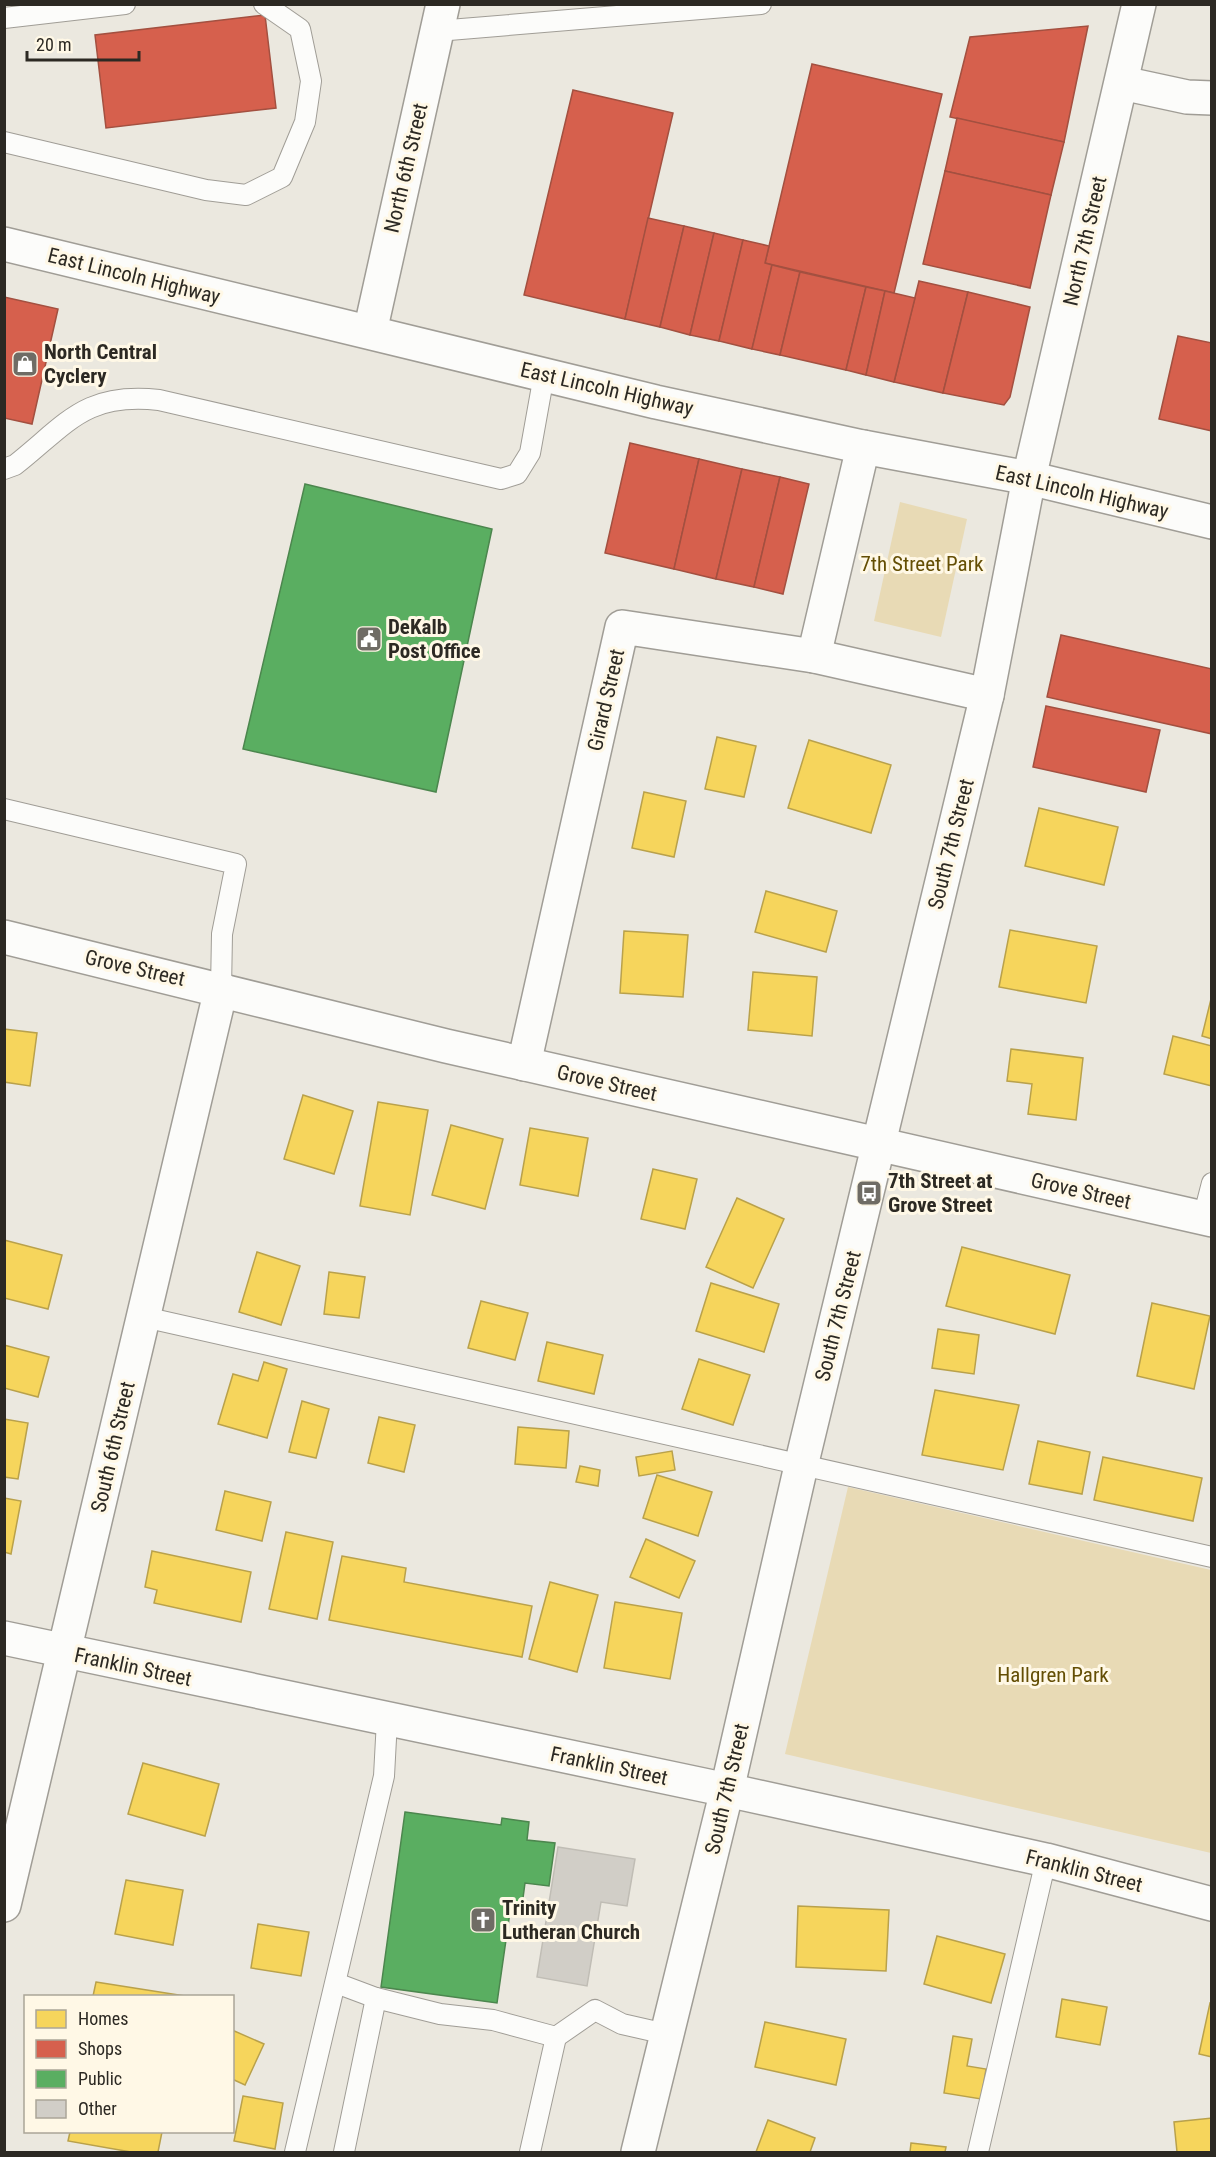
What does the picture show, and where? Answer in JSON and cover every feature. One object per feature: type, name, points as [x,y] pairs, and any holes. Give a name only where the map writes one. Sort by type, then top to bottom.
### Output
[{"type":"street","name":"North 7th Street","points":[[1029,478],[1139,4]]},
{"type":"street","name":"North 6th Street","points":[[370,332],[440,18]]},
{"type":"street","points":[[1122,83],[1187,97],[1212,98]]},
{"type":"street","name":"East Lincoln Highway","points":[[4,244],[544,375],[863,447],[1029,478],[1212,522]]},
{"type":"street","points":[[813,656],[863,447]]},
{"type":"street","name":"South 7th Street","points":[[638,2152],[728,1790],[801,1466],[987,695],[1029,478]]},
{"type":"street","name":"Girard Street","points":[[524,1064],[622,627],[813,656],[987,695]]},
{"type":"street","name":"Grove Street","points":[[4,937],[524,1064],[1207,1219]]},
{"type":"street","name":"South 6th Street","points":[[4,1905],[221,989]]},
{"type":"street","name":"Franklin Street","points":[[4,1638],[728,1790],[1046,1860],[1212,1904]]},
{"type":"lane","points":[[4,18],[125,4]]},
{"type":"lane","points":[[4,142],[206,190],[246,195],[282,177],[305,123],[311,81],[300,29],[264,4]]},
{"type":"lane","points":[[440,18],[761,4]]},
{"type":"lane","points":[[4,469],[15,465],[77,414],[110,400],[130,397],[170,403],[501,479],[517,474],[530,453],[544,375]]},
{"type":"lane","points":[[4,809],[236,864],[222,934],[221,989]]},
{"type":"lane","points":[[1207,1219],[1212,1183]]},
{"type":"lane","points":[[144,1317],[1212,1557]]},
{"type":"lane","points":[[295,2152],[384,1776],[387,1720]]},
{"type":"lane","points":[[978,2152],[1046,1860]]},
{"type":"lane","points":[[336,1983],[375,1998],[440,2014],[493,2020],[556,2037]]},
{"type":"lane","points":[[344,2152],[375,1998]]},
{"type":"lane","points":[[530,2152],[556,2037],[595,2010],[622,2024],[666,2034]]},
{"type":"green space","name":"7th Street Park","points":[[900,502],[967,519],[941,637],[874,621]]},
{"type":"green space","name":"Hallgren Park","points":[[848,1487],[1211,1570],[1211,1853],[785,1754]]},
{"type":"building: Homes","points":[[717,737],[756,746],[744,797],[705,789]]},
{"type":"building: Homes","points":[[809,740],[891,765],[871,833],[788,808]]},
{"type":"building: Homes","points":[[644,792],[686,801],[674,857],[632,848]]},
{"type":"building: Homes","points":[[1039,808],[1118,827],[1104,885],[1025,866]]},
{"type":"building: Homes","points":[[766,891],[837,911],[826,952],[755,932]]},
{"type":"building: Homes","points":[[1010,930],[1097,946],[1086,1003],[999,987]]},
{"type":"building: Homes","points":[[624,931],[688,935],[683,997],[620,993]]},
{"type":"building: Homes","points":[[753,972],[817,977],[812,1036],[748,1030]]},
{"type":"building: Homes","points":[[1212,999],[1212,1039],[1202,1036]]},
{"type":"building: Homes","points":[[4,1029],[37,1033],[30,1086],[4,1082]]},
{"type":"building: Homes","points":[[1173,1036],[1212,1046],[1212,1086],[1164,1074]]},
{"type":"building: Homes","points":[[1011,1049],[1083,1058],[1076,1120],[1028,1114],[1032,1084],[1007,1081]]},
{"type":"building: Homes","points":[[303,1095],[353,1111],[334,1174],[284,1159]]},
{"type":"building: Homes","points":[[378,1102],[428,1110],[410,1215],[360,1206]]},
{"type":"building: Homes","points":[[451,1125],[503,1139],[485,1209],[432,1195]]},
{"type":"building: Homes","points":[[530,1128],[588,1138],[578,1196],[520,1185]]},
{"type":"building: Homes","points":[[653,1169],[697,1179],[685,1229],[641,1219]]},
{"type":"building: Homes","points":[[737,1198],[784,1219],[753,1288],[706,1267]]},
{"type":"building: Homes","points":[[4,1240],[62,1255],[48,1309],[4,1298]]},
{"type":"building: Homes","points":[[962,1247],[1070,1275],[1055,1334],[946,1306]]},
{"type":"building: Homes","points":[[257,1252],[300,1266],[281,1325],[239,1312]]},
{"type":"building: Homes","points":[[329,1272],[365,1277],[359,1318],[324,1314]]},
{"type":"building: Homes","points":[[711,1283],[779,1304],[764,1352],[696,1331]]},
{"type":"building: Homes","points":[[481,1301],[528,1313],[515,1360],[468,1348]]},
{"type":"building: Homes","points":[[1152,1303],[1210,1316],[1194,1389],[1137,1376]]},
{"type":"building: Homes","points":[[938,1329],[979,1335],[974,1374],[932,1368]]},
{"type":"building: Homes","points":[[547,1342],[603,1355],[594,1394],[538,1381]]},
{"type":"building: Homes","points":[[4,1345],[49,1357],[38,1397],[4,1388]]},
{"type":"building: Homes","points":[[699,1359],[750,1375],[733,1425],[682,1409]]},
{"type":"building: Homes","points":[[264,1362],[287,1369],[267,1438],[218,1424],[233,1374],[258,1381]]},
{"type":"building: Homes","points":[[935,1390],[1019,1405],[1003,1470],[922,1455]]},
{"type":"building: Homes","points":[[302,1401],[329,1409],[316,1458],[289,1452]]},
{"type":"building: Homes","points":[[379,1417],[415,1425],[404,1472],[368,1463]]},
{"type":"building: Homes","points":[[4,1419],[28,1423],[18,1479],[4,1477]]},
{"type":"building: Homes","points":[[518,1427],[569,1431],[566,1468],[515,1464]]},
{"type":"building: Homes","points":[[1038,1441],[1090,1452],[1082,1494],[1029,1484]]},
{"type":"building: Homes","points":[[672,1451],[675,1470],[639,1476],[636,1457]]},
{"type":"building: Homes","points":[[1103,1457],[1202,1478],[1193,1521],[1094,1500]]},
{"type":"building: Homes","points":[[580,1466],[600,1470],[598,1486],[576,1482]]},
{"type":"building: Homes","points":[[657,1475],[712,1492],[698,1536],[643,1518]]},
{"type":"building: Homes","points":[[225,1491],[271,1502],[262,1541],[216,1530]]},
{"type":"building: Homes","points":[[4,1498],[21,1501],[11,1554],[4,1552]]},
{"type":"building: Homes","points":[[286,1532],[333,1542],[317,1619],[269,1609]]},
{"type":"building: Homes","points":[[646,1539],[695,1561],[679,1598],[630,1577]]},
{"type":"building: Homes","points":[[152,1551],[251,1572],[241,1622],[154,1603],[157,1590],[145,1587]]},
{"type":"building: Homes","points":[[342,1556],[406,1568],[404,1582],[532,1606],[522,1657],[329,1620]]},
{"type":"building: Homes","points":[[550,1582],[598,1595],[577,1672],[529,1659]]},
{"type":"building: Homes","points":[[615,1602],[682,1613],[670,1679],[604,1668]]},
{"type":"building: Homes","points":[[143,1763],[219,1784],[205,1836],[128,1814]]},
{"type":"building: Homes","points":[[126,1880],[183,1890],[173,1945],[115,1934]]},
{"type":"building: Homes","points":[[798,1906],[889,1910],[886,1971],[796,1967]]},
{"type":"building: Homes","points":[[258,1924],[309,1932],[301,1976],[251,1968]]},
{"type":"building: Homes","points":[[937,1936],[1005,1954],[991,2003],[924,1984]]},
{"type":"building: Homes","points":[[96,1982],[179,1995],[93,1995]]},
{"type":"building: Homes","points":[[1062,1999],[1107,2007],[1100,2045],[1056,2037]]},
{"type":"building: Homes","points":[[1210,2003],[1212,2004],[1212,2057],[1199,2054]]},
{"type":"building: Homes","points":[[765,2022],[846,2039],[836,2085],[755,2067]]},
{"type":"building: Homes","points":[[234,2031],[264,2044],[245,2085],[234,2080]]},
{"type":"building: Homes","points":[[953,2036],[972,2039],[967,2066],[986,2069],[981,2099],[944,2093]]},
{"type":"building: Homes","points":[[243,2096],[283,2103],[275,2149],[234,2141]]},
{"type":"building: Homes","points":[[1212,2118],[1212,2152],[1177,2152],[1174,2122]]},
{"type":"building: Homes","points":[[768,2120],[815,2138],[810,2152],[756,2152]]},
{"type":"building: Homes","points":[[70,2133],[162,2133],[158,2152],[131,2152],[68,2141]]},
{"type":"building: Homes","points":[[911,2143],[946,2147],[945,2152],[910,2152]]},
{"type":"building: Shops","points":[[265,15],[276,108],[106,128],[95,35]]},
{"type":"building: Shops","points":[[1088,26],[1064,142],[950,117],[970,37]]},
{"type":"building: Shops","points":[[812,64],[942,94],[894,293],[765,263]]},
{"type":"building: Shops","points":[[573,90],[673,113],[625,319],[524,295]]},
{"type":"building: Shops","points":[[957,118],[1064,142],[1051,195],[945,171]]},
{"type":"building: Shops","points":[[945,171],[1051,195],[1030,288],[923,264]]},
{"type":"building: Shops","points":[[648,218],[684,226],[660,327],[625,319]]},
{"type":"building: Shops","points":[[684,226],[714,233],[690,335],[660,327]]},
{"type":"building: Shops","points":[[714,233],[743,240],[719,341],[690,335]]},
{"type":"building: Shops","points":[[743,240],[769,246],[765,263],[772,265],[752,349],[719,341]]},
{"type":"building: Shops","points":[[772,265],[800,272],[780,355],[752,349]]},
{"type":"building: Shops","points":[[800,272],[866,287],[846,370],[780,355]]},
{"type":"building: Shops","points":[[919,281],[968,292],[943,393],[894,382]]},
{"type":"building: Shops","points":[[866,287],[885,291],[866,375],[846,370]]},
{"type":"building: Shops","points":[[885,291],[915,298],[894,382],[866,375]]},
{"type":"building: Shops","points":[[968,292],[1030,307],[1010,397],[1004,405],[943,393]]},
{"type":"building: Shops","name":"North Central Cyclery","points":[[4,297],[58,309],[32,424],[4,418]]},
{"type":"building: Shops","points":[[1178,336],[1212,343],[1212,431],[1159,419]]},
{"type":"building: Shops","points":[[630,443],[699,459],[674,569],[605,553]]},
{"type":"building: Shops","points":[[699,459],[742,469],[716,579],[674,569]]},
{"type":"building: Shops","points":[[742,469],[780,477],[754,587],[716,579]]},
{"type":"building: Shops","points":[[780,477],[809,484],[783,594],[754,587]]},
{"type":"building: Shops","points":[[1061,635],[1212,669],[1212,734],[1047,697]]},
{"type":"building: Shops","points":[[1046,706],[1160,730],[1146,792],[1033,767]]},
{"type":"building: Public","name":"DeKalb Post Office","points":[[305,484],[492,529],[436,792],[243,749]]},
{"type":"building: Public","points":[[405,1812],[501,1825],[502,1818],[529,1822],[527,1840],[555,1843],[549,1886],[525,1883],[521,1913],[510,1912],[497,2003],[381,1987]]},
{"type":"building: Other","points":[[558,1847],[635,1859],[627,1906],[601,1902],[587,1986],[537,1977]]},
{"type":"place","name":"North Central Cyclery","points":[[25,364]]},
{"type":"place","name":"DeKalb Post Office","points":[[369,639]]},
{"type":"place","name":"7th Street at Grove Street","points":[[869,1193]]},
{"type":"place","name":"Trinity Lutheran Church","points":[[483,1920]]}]
